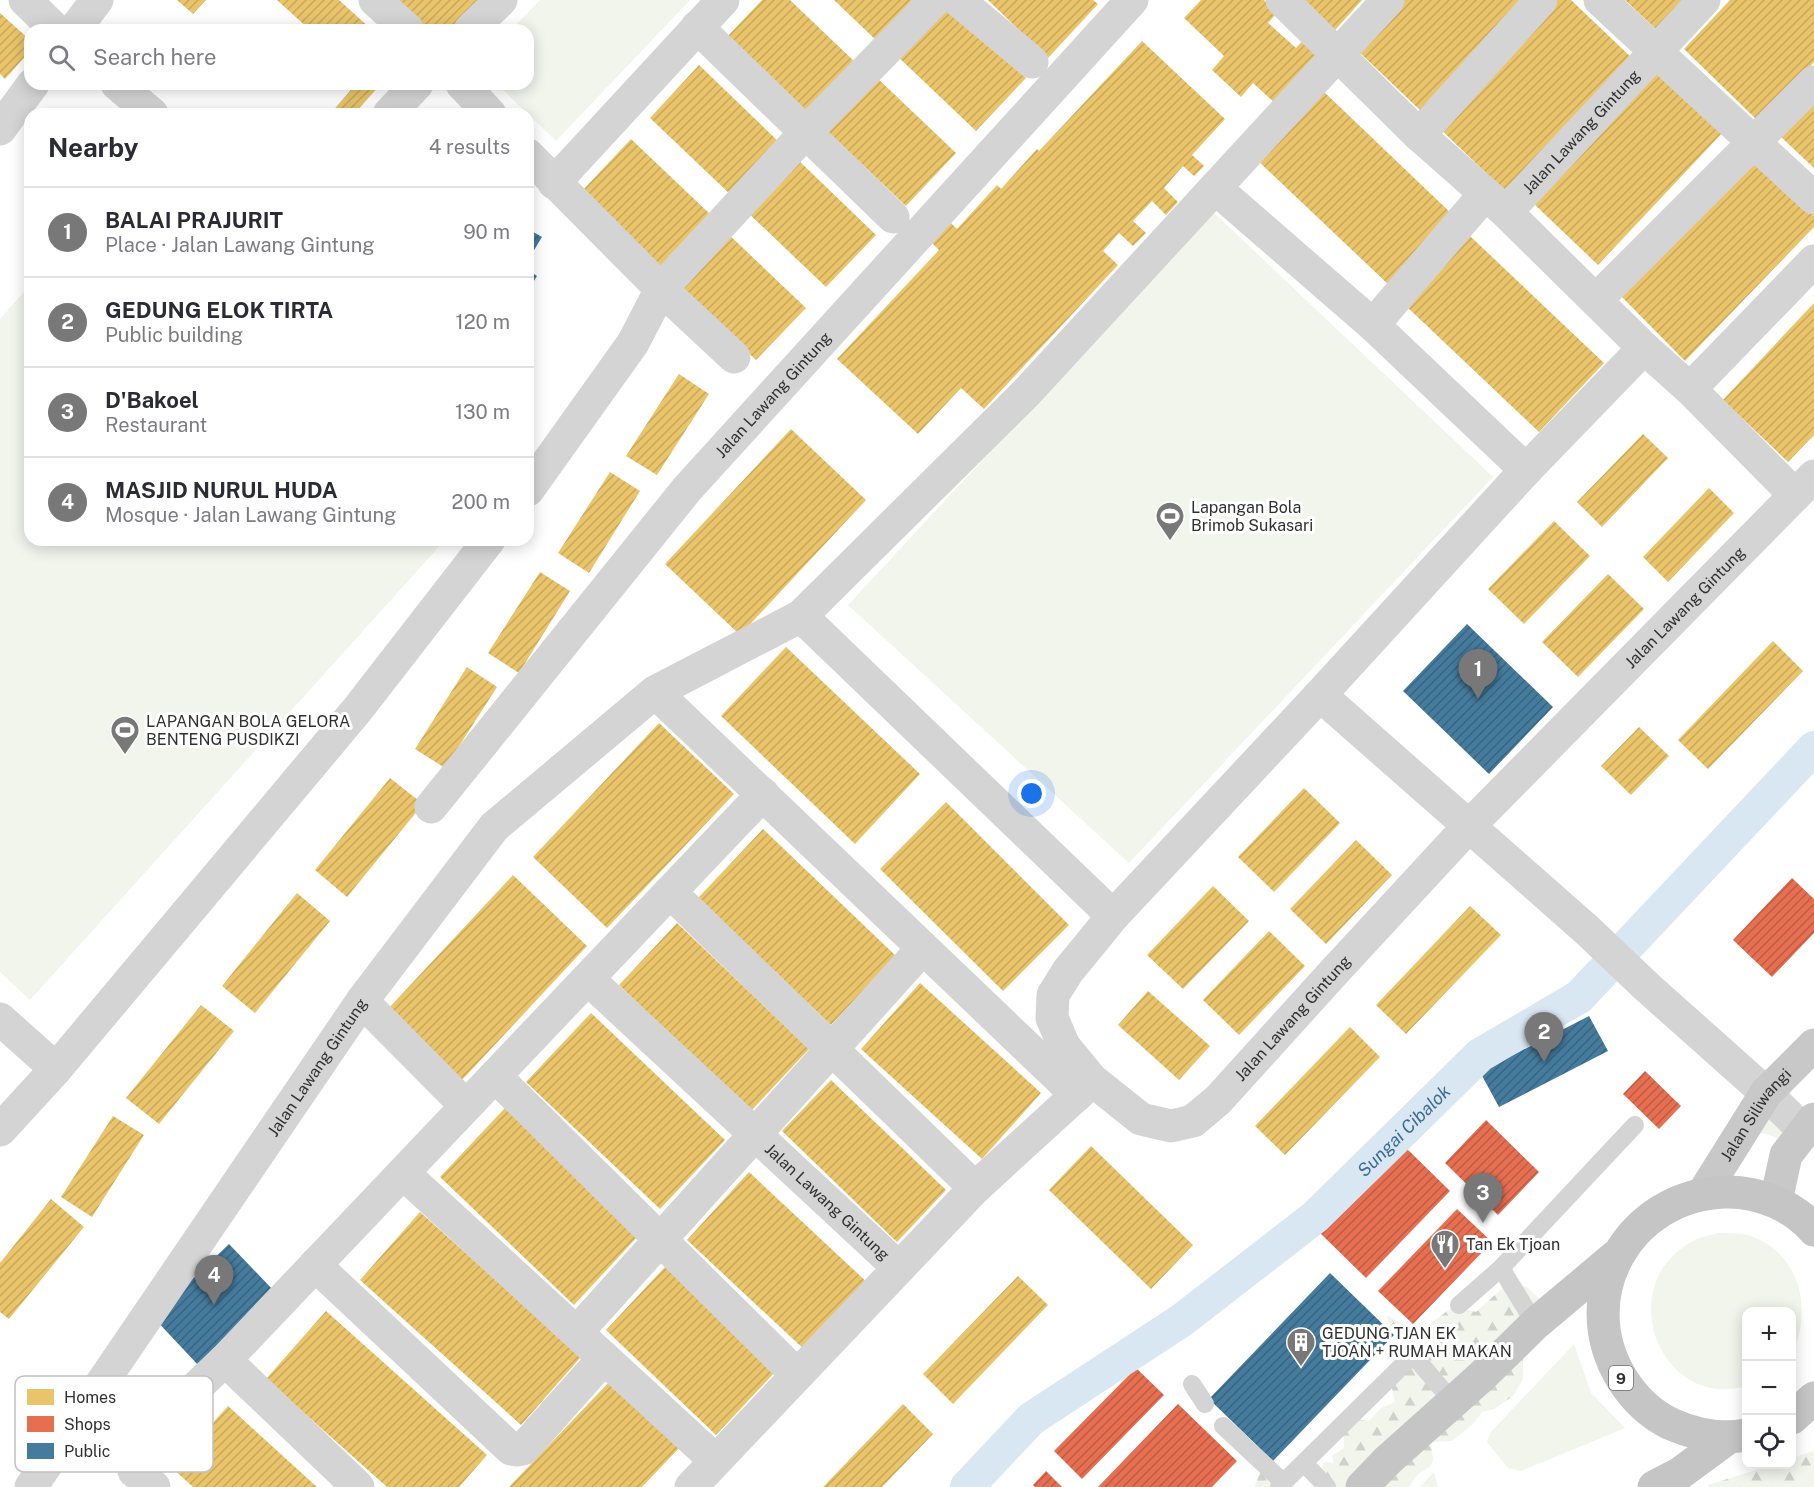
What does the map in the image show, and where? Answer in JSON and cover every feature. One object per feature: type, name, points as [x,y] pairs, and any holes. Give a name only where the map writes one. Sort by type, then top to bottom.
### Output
[{"type":"highway","name":"9","points":[[1362,1487],[1534,1324],[1617,1255],[1640,1226],[1670,1204],[1704,1192],[1741,1191],[1776,1202],[1807,1221],[1814,1230]]},
{"type":"highway","name":"9","points":[[1617,1255],[1605,1290],[1603,1327],[1612,1363],[1631,1394],[1658,1418],[1692,1433],[1737,1437]]},
{"type":"highway","points":[[1794,1415],[1814,1398]]},
{"type":"highway","points":[[1796,1431],[1814,1432]]},
{"type":"highway","name":"9","points":[[1672,1483],[1737,1437]]},
{"type":"main road","name":"Jalan Siliwangi","points":[[1704,1192],[1766,1093],[1814,1044]]},
{"type":"main road","points":[[1776,1202],[1786,1155],[1809,1125]]},
{"type":"street","points":[[25,0],[50,24]]},
{"type":"street","points":[[79,24],[97,0]]},
{"type":"street","points":[[375,0],[401,24]]},
{"type":"street","points":[[476,24],[501,0]]},
{"type":"street","points":[[554,183],[723,0]]},
{"type":"street","points":[[534,482],[633,343],[661,289],[807,131],[935,0]]},
{"type":"street","points":[[958,0],[1032,62]]},
{"type":"street","name":"Jalan Lawang Gintung","points":[[431,807],[687,489],[1132,0]]},
{"type":"street","name":"Jalan Lawang Gintung","points":[[655,692],[924,948],[1085,1088],[1141,1119],[1171,1126],[1193,1121],[1218,1100],[1469,826],[1804,486],[1644,348],[1496,203],[1419,135],[1282,0]]},
{"type":"street","name":"Jalan Lawang Gintung","points":[[107,1376],[362,1001],[494,827],[655,692],[801,616],[1026,393],[1388,0]]},
{"type":"street","points":[[1419,135],[1541,0]]},
{"type":"street","points":[[1600,0],[1814,198]]},
{"type":"street","name":"Jalan Lawang Gintung","points":[[1373,325],[1496,203],[1656,52],[1704,0]]},
{"type":"street","points":[[697,27],[807,131],[893,217]]},
{"type":"street","points":[[1596,300],[1814,82]]},
{"type":"street","points":[[0,129],[29,90]]},
{"type":"street","points":[[124,90],[145,108]]},
{"type":"street","points":[[395,108],[411,90]]},
{"type":"street","points":[[468,90],[484,108]]},
{"type":"street","points":[[534,161],[661,289],[734,357]]},
{"type":"street","points":[[1215,188],[1373,325],[1526,470]]},
{"type":"street","points":[[1690,389],[1814,261]]},
{"type":"street","name":"Jalan Lawang Gintung","points":[[1085,1088],[1052,1018],[1053,995],[1068,970],[1113,915],[1320,695],[1526,470],[1644,348]]},
{"type":"street","points":[[0,1130],[56,1069],[357,710],[484,546]]},
{"type":"street","points":[[801,616],[1113,915]]},
{"type":"street","points":[[1320,695],[1587,930],[1766,1093],[1809,1125]]},
{"type":"street","points":[[208,1376],[763,794]]},
{"type":"street","points":[[670,892],[975,1188]]},
{"type":"street","name":"Jalan Lawang Gintung","points":[[578,1332],[924,948]]},
{"type":"street","name":"Jalan Lawang Gintung","points":[[588,979],[899,1268]]},
{"type":"street","points":[[362,1001],[466,1106]]},
{"type":"street","points":[[0,1019],[56,1069]]},
{"type":"street","points":[[495,1076],[796,1374]]},
{"type":"street","name":"Jalan Lawang Gintung","points":[[691,1487],[975,1188],[1085,1088]]},
{"type":"street","points":[[403,1173],[715,1460]]},
{"type":"street","points":[[315,1265],[511,1449],[523,1449],[604,1358]]},
{"type":"street","points":[[225,1360],[357,1487]]},
{"type":"street","name":"Jalan Lawang Gintung","points":[[31,1487],[41,1472]]},
{"type":"street","points":[[135,1472],[154,1487]]},
{"type":"lane","points":[[1459,1305],[1502,1268],[1635,1125]]},
{"type":"lane","points":[[1502,1268],[1534,1324]]},
{"type":"lane","points":[[1223,1425],[1281,1485],[1413,1355],[1454,1402]]},
{"type":"lane","points":[[1192,1384],[1205,1404]]},
{"type":"lane","points":[[1304,1463],[1327,1487]]},
{"type":"green space","points":[[540,0],[690,0],[556,141],[534,120],[534,108],[522,108],[503,90],[534,90],[534,24],[517,24]]},
{"type":"green space","name":"Lapangan Bola Brimob Sukasari","points":[[1213,212],[1493,477],[1129,863],[848,605]]},
{"type":"green space","name":"LAPANGAN BOLA GELORA BENTENG PUSDIKZI","points":[[24,292],[24,546],[440,546],[30,1000],[0,972],[0,319]]},
{"type":"green space","points":[[1762,1110],[1786,1136],[1787,1142],[1766,1134],[1739,1132]]},
{"type":"green space","points":[[1719,1233],[1737,1233],[1765,1243],[1790,1267],[1797,1283],[1802,1319],[1796,1344],[1796,1307],[1742,1307],[1742,1386],[1716,1389],[1691,1380],[1670,1363],[1657,1340],[1651,1313],[1654,1286],[1668,1261],[1693,1241]]},
{"type":"green space","points":[[1507,1284],[1527,1287],[1544,1303],[1523,1353],[1523,1379],[1513,1396],[1494,1409],[1482,1412],[1473,1424],[1452,1441],[1431,1442],[1433,1460],[1431,1466],[1418,1474],[1409,1487],[1318,1487],[1316,1480],[1324,1462],[1334,1463],[1332,1456],[1344,1448],[1343,1428],[1353,1419],[1369,1421],[1381,1408],[1395,1402],[1390,1379],[1411,1354],[1412,1345],[1395,1333],[1387,1315],[1418,1333],[1427,1331],[1431,1323],[1454,1306],[1476,1312]]},
{"type":"green space","points":[[1574,1344],[1591,1393],[1625,1428],[1521,1471],[1508,1468],[1487,1442],[1490,1433]]},
{"type":"green space","points":[[1814,1451],[1814,1487],[1709,1487],[1708,1485],[1759,1469],[1796,1469],[1796,1457]]},
{"type":"green space","points":[[1261,1471],[1289,1487],[1254,1487]]},
{"type":"green space","points":[[1434,1472],[1438,1487],[1420,1487]]},
{"type":"building: Homes","points":[[177,0],[206,0],[193,14]]},
{"type":"building: Homes","points":[[277,0],[339,0],[365,24],[303,24]]},
{"type":"building: Homes","points":[[390,0],[481,0],[459,24],[416,24]]},
{"type":"building: Homes","points":[[762,0],[790,0],[857,64],[807,117],[725,39]]},
{"type":"building: Homes","points":[[834,0],[917,0],[878,42]]},
{"type":"building: Homes","points":[[944,0],[1026,78],[976,131],[894,53]]},
{"type":"building: Homes","points":[[988,0],[1093,0],[1098,4],[1048,58]]},
{"type":"building: Homes","points":[[1201,0],[1264,0],[1277,13],[1268,23],[1296,48],[1303,40],[1321,56],[1277,105],[1253,83],[1241,97],[1212,70],[1224,56],[1184,18]]},
{"type":"building: Homes","points":[[1304,0],[1362,0],[1335,30]]},
{"type":"building: Homes","points":[[1404,0],[1529,0],[1423,113],[1357,50]]},
{"type":"building: Homes","points":[[1550,0],[1571,0],[1634,60],[1508,194],[1434,123]]},
{"type":"building: Homes","points":[[1625,0],[1691,0],[1660,33]]},
{"type":"building: Homes","points":[[1730,0],[1814,0],[1814,62],[1758,121],[1684,49]]},
{"type":"building: Homes","points":[[0,13],[24,35],[24,58],[5,79],[0,74]]},
{"type":"building: Homes","points":[[1142,41],[1225,119],[1192,155],[1204,166],[1194,176],[1183,166],[1164,188],[1178,202],[1166,215],[1152,201],[1133,221],[1146,233],[1133,246],[1119,233],[1103,251],[1118,265],[984,409],[961,388],[918,434],[837,359],[939,250],[932,243],[951,223],[957,229],[997,185],[1001,189]]},
{"type":"building: Homes","points":[[699,65],[781,144],[732,196],[650,118]]},
{"type":"building: Homes","points":[[1660,67],[1725,130],[1598,265],[1532,202]]},
{"type":"building: Homes","points":[[874,75],[956,153],[906,206],[824,128]]},
{"type":"building: Homes","points":[[1321,89],[1455,217],[1390,286],[1256,159]]},
{"type":"building: Homes","points":[[351,90],[376,90],[359,108],[335,108]]},
{"type":"building: Homes","points":[[1814,100],[1814,168],[1780,136]]},
{"type":"building: Homes","points":[[631,139],[713,217],[664,270],[582,191]]},
{"type":"building: Homes","points":[[794,156],[876,235],[826,287],[744,209]]},
{"type":"building: Homes","points":[[1751,158],[1814,215],[1814,227],[1685,361],[1621,296]]},
{"type":"building: Homes","points":[[724,230],[806,308],[756,360],[674,282]]},
{"type":"building: Homes","points":[[1470,236],[1604,363],[1539,432],[1405,305]]},
{"type":"building: Homes","points":[[1814,303],[1814,435],[1788,462],[1723,400]]},
{"type":"building: Homes","points":[[679,374],[709,394],[657,475],[626,456]]},
{"type":"building: Homes","points":[[791,429],[866,500],[740,635],[665,564]]},
{"type":"building: Homes","points":[[1643,434],[1668,458],[1602,527],[1577,502]]},
{"type":"building: Homes","points":[[610,472],[640,491],[589,573],[558,553]]},
{"type":"building: Homes","points":[[1709,488],[1734,513],[1668,582],[1643,557]]},
{"type":"building: Homes","points":[[1554,521],[1590,556],[1524,624],[1488,589]]},
{"type":"building: Homes","points":[[540,572],[570,591],[519,673],[488,653]]},
{"type":"building: Homes","points":[[1608,574],[1644,609],[1578,677],[1542,642]]},
{"type":"building: Homes","points":[[1773,641],[1803,671],[1708,769],[1678,740]]},
{"type":"building: Homes","points":[[786,647],[920,774],[855,844],[721,716]]},
{"type":"building: Homes","points":[[467,667],[497,687],[445,768],[415,749]]},
{"type":"building: Homes","points":[[659,723],[734,794],[607,928],[533,857]]},
{"type":"building: Homes","points":[[1639,727],[1669,756],[1631,795],[1601,766]]},
{"type":"building: Homes","points":[[390,778],[423,804],[347,897],[315,870]]},
{"type":"building: Homes","points":[[1304,788],[1340,823],[1274,892],[1238,857]]},
{"type":"building: Homes","points":[[946,802],[1069,925],[1003,991],[880,869]]},
{"type":"building: Homes","points":[[763,829],[896,956],[831,1025],[698,898]]},
{"type":"building: Homes","points":[[1356,840],[1392,875],[1326,944],[1290,909]]},
{"type":"building: Homes","points":[[513,875],[587,946],[461,1081],[387,1010]]},
{"type":"building: Homes","points":[[1213,886],[1249,921],[1183,989],[1147,955]]},
{"type":"building: Homes","points":[[297,893],[330,921],[255,1013],[222,986]]},
{"type":"building: Homes","points":[[1470,906],[1501,935],[1406,1034],[1376,1005]]},
{"type":"building: Homes","points":[[677,923],[809,1049],[751,1111],[619,985]]},
{"type":"building: Homes","points":[[1269,931],[1305,966],[1239,1035],[1203,1000]]},
{"type":"building: Homes","points":[[920,983],[1041,1093],[982,1159],[861,1049]]},
{"type":"building: Homes","points":[[1148,991],[1210,1046],[1179,1080],[1118,1025]]},
{"type":"building: Homes","points":[[201,1005],[234,1031],[159,1124],[126,1098]]},
{"type":"building: Homes","points":[[591,1013],[725,1140],[660,1209],[526,1082]]},
{"type":"building: Homes","points":[[1350,1027],[1380,1057],[1285,1155],[1255,1126]]},
{"type":"building: Homes","points":[[831,1080],[946,1190],[897,1242],[782,1131]]},
{"type":"building: Homes","points":[[505,1108],[639,1235],[574,1305],[440,1177]]},
{"type":"building: Homes","points":[[113,1116],[144,1135],[92,1217],[61,1197]]},
{"type":"building: Homes","points":[[1091,1146],[1193,1245],[1151,1289],[1049,1190]]},
{"type":"building: Homes","points":[[749,1172],[871,1286],[808,1353],[687,1240]]},
{"type":"building: Homes","points":[[51,1199],[84,1227],[9,1319],[0,1312],[0,1263]]},
{"type":"building: Homes","points":[[420,1212],[581,1357],[521,1425],[360,1280]]},
{"type":"building: Homes","points":[[665,1267],[775,1372],[716,1435],[606,1330]]},
{"type":"building: Homes","points":[[1018,1276],[1048,1305],[953,1404],[923,1374]]},
{"type":"building: Homes","points":[[326,1311],[487,1455],[459,1487],[387,1487],[266,1379]]},
{"type":"building: Homes","points":[[613,1378],[682,1445],[642,1487],[509,1487]]},
{"type":"building: Homes","points":[[903,1404],[933,1434],[882,1487],[823,1487]]},
{"type":"building: Homes","points":[[228,1406],[317,1487],[193,1487],[176,1472],[213,1472],[213,1423]]},
{"type":"building: Shops","points":[[1792,878],[1814,899],[1814,933],[1772,977],[1733,940]]},
{"type":"building: Shops","points":[[1645,1071],[1681,1106],[1659,1129],[1623,1094]]},
{"type":"building: Shops","points":[[1486,1120],[1539,1172],[1498,1215],[1445,1163]]},
{"type":"building: Shops","points":[[1402,1144],[1450,1191],[1366,1278],[1318,1231]]},
{"type":"building: Shops","points":[[1457,1209],[1492,1242],[1413,1324],[1378,1291]]},
{"type":"building: Shops","points":[[1136,1368],[1164,1395],[1082,1479],[1054,1451]]},
{"type":"building: Shops","points":[[1178,1404],[1237,1461],[1212,1487],[1098,1487]]},
{"type":"building: Shops","points":[[1046,1471],[1062,1487],[1035,1487],[1033,1485]]},
{"type":"building: Public","points":[[534,232],[542,237],[534,250]]},
{"type":"building: Public","points":[[1467,624],[1553,707],[1489,774],[1403,691]]},
{"type":"building: Public","points":[[1589,1016],[1608,1051],[1499,1107],[1480,1072]]},
{"type":"building: Public","points":[[229,1244],[275,1292],[199,1366],[153,1317]]},
{"type":"building: Public","name":"GEDUNG TJAN EK TJOAN + RUMAH MAKAN","points":[[1330,1273],[1394,1335],[1273,1461],[1209,1399]]},
{"type":"waterway","name":"Sungai Cibalok","points":[[967,1487],[1031,1419],[1182,1320],[1315,1217],[1480,1055],[1579,997],[1814,748]]},
{"type":"place","name":"Lapangan Bola Brimob Sukasari","points":[[1170,542]]},
{"type":"place","name":"BALAI PRAJURIT","points":[[1478,699]]},
{"type":"place","name":"LAPANGAN BOLA GELORA BENTENG PUSDIKZI","points":[[125,756]]},
{"type":"place","name":"GEDUNG ELOK TIRTA","points":[[1544,1062]]},
{"type":"place","name":"D'Bakoel","points":[[1483,1223]]},
{"type":"place","name":"Tan Ek Tjoan","points":[[1445,1270]]},
{"type":"place","name":"MASJID NURUL HUDA","points":[[214,1305]]},
{"type":"place","name":"GEDUNG TJAN EK TJOAN + RUMAH MAKAN","points":[[1301,1368]]}]
